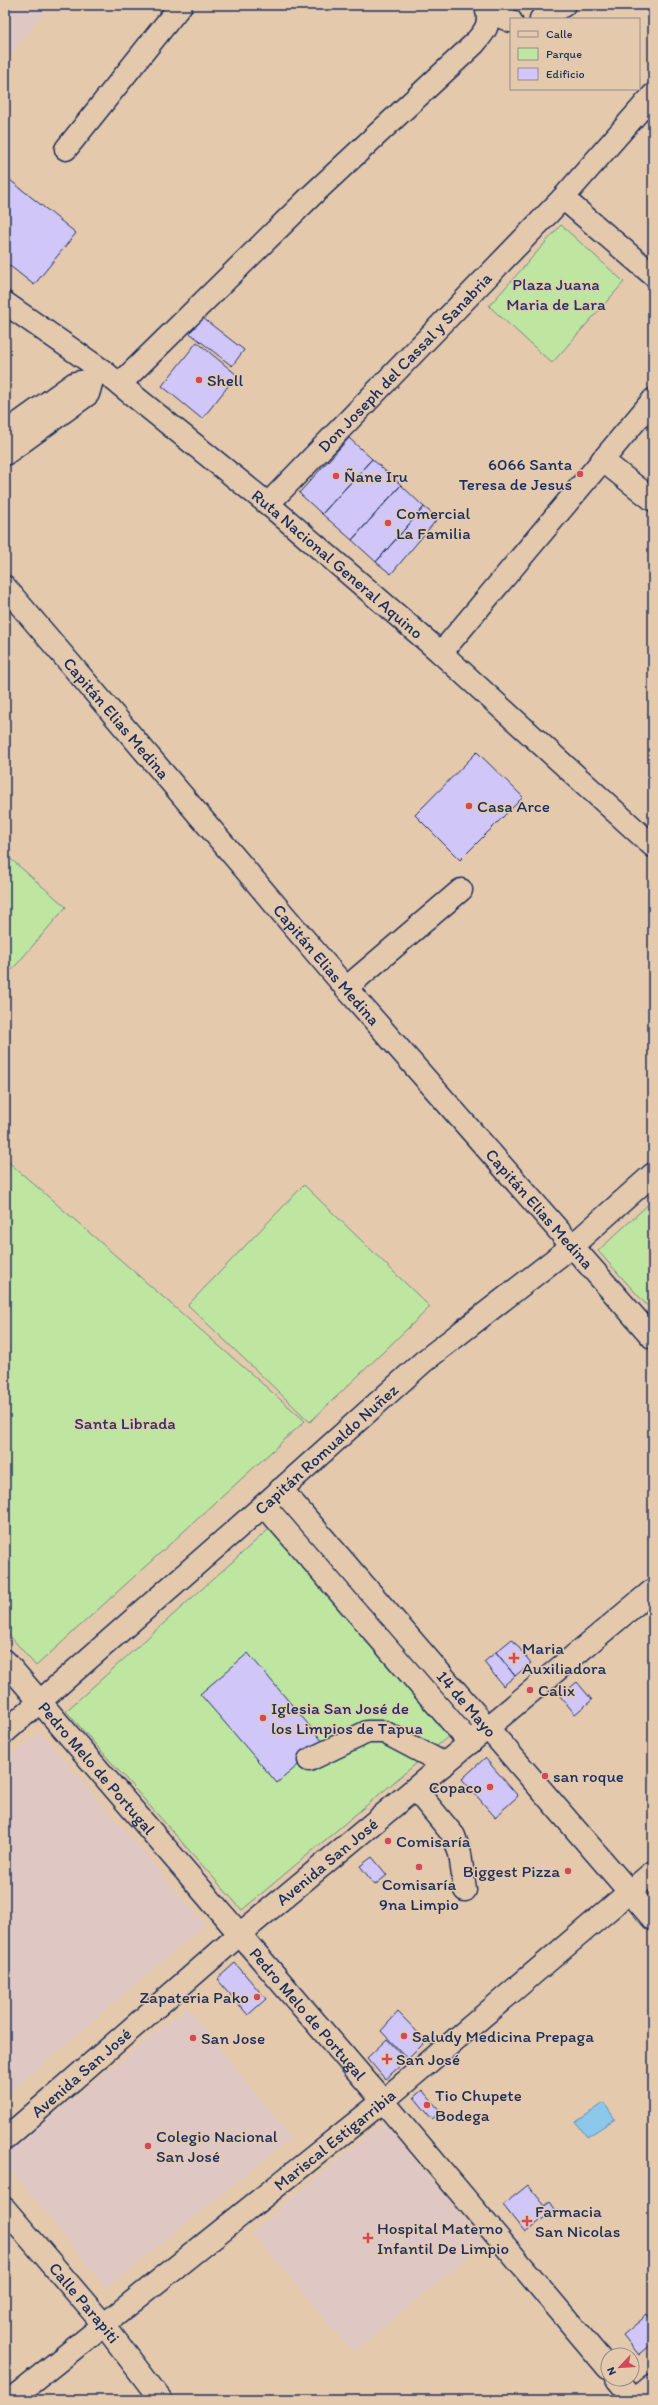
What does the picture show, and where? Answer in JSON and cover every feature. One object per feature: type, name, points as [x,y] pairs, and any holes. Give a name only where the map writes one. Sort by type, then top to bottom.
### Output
[{"type":"main road","points":[[66,149],[181,5]]},
{"type":"main road","points":[[543,18],[564,5]]},
{"type":"main road","points":[[485,8],[510,20]]},
{"type":"main road","points":[[5,433],[97,379],[311,196],[474,44],[487,28],[489,20],[485,8]]},
{"type":"main road","name":"Don Joseph del Cassal y Sanabria","points":[[268,504],[563,198],[653,95]]},
{"type":"main road","points":[[563,198],[653,275]]},
{"type":"main road","name":"Ruta Nacional General Aquino","points":[[9,311],[97,379],[268,504],[442,652],[653,846]]},
{"type":"main road","points":[[5,454],[88,394],[97,379]]},
{"type":"main road","points":[[442,652],[653,400]]},
{"type":"main road","points":[[602,460],[653,500]]},
{"type":"main road","name":"Capitán Elias Medina","points":[[5,587],[346,988],[653,1338]]},
{"type":"main road","points":[[346,988],[461,890]]},
{"type":"main road","name":"Capitán Romualdo Nuñez","points":[[5,1732],[264,1505],[423,1362],[572,1246],[653,1174]]},
{"type":"main road","name":"14 de Mayo","points":[[281,1489],[653,1919]]},
{"type":"main road","name":"14 de Mayo","points":[[264,1505],[470,1743]]},
{"type":"main road","name":"Avenida San José","points":[[5,2139],[240,1934],[653,1590]]},
{"type":"main road","name":"Pedro Melo de Portugal","points":[[5,1661],[383,2101],[600,2359]]},
{"type":"main road","points":[[309,1760],[367,1732],[375,1730],[384,1732],[445,1764]]},
{"type":"main road","points":[[415,1789],[454,1836],[460,1854],[465,1890]]},
{"type":"main road","name":"Mariscal Estigarribia","points":[[10,2400],[383,2101],[653,1872]]},
{"type":"main road","name":"Calle Parapiti","points":[[5,2209],[104,2325],[161,2400]]},
{"type":"main road","points":[[624,2387],[635,2400],[653,2385]]},
{"type":"shaded area","points":[[5,5],[50,5],[5,60]]},
{"type":"shaded area","points":[[40,1732],[205,1924],[5,2097],[5,1762]]},
{"type":"shaded area","name":"Colegio Nacional San José","points":[[187,2007],[291,2138],[106,2288],[5,2162],[5,2154]]},
{"type":"shaded area","name":"Hospital Materno Infantil De Limpio","points":[[383,2122],[484,2243],[353,2353],[252,2232]]},
{"type":"green space","name":"Plaza Juana Maria de Lara","points":[[561,225],[624,282],[552,363],[489,306]]},
{"type":"green space","points":[[5,854],[66,907],[5,978]]},
{"type":"green space","name":"Santa Librada","points":[[5,1159],[305,1421],[36,1666],[5,1630]]},
{"type":"green space","points":[[304,1185],[430,1307],[310,1422],[188,1305]]},
{"type":"green space","points":[[653,1200],[653,1312],[598,1251]]},
{"type":"green space","points":[[285,1510],[468,1721],[467,1722],[283,1513]]},
{"type":"green space","points":[[270,1528],[450,1735],[242,1910],[66,1711]]},
{"type":"water","points":[[604,2103],[615,2119],[587,2137],[576,2122]]},
{"type":"building","points":[[5,176],[76,233],[34,285],[5,262]]},
{"type":"building","points":[[199,315],[244,350],[232,366],[187,331]]},
{"type":"building","name":"Shell","points":[[197,342],[237,375],[202,419],[162,386]]},
{"type":"building","name":"Ñane Iru","points":[[349,438],[372,459],[322,514],[299,493]]},
{"type":"building","points":[[372,459],[401,485],[352,540],[322,514]]},
{"type":"building","name":"Comercial La Familia","points":[[401,485],[424,507],[376,562],[352,540]]},
{"type":"building","points":[[424,507],[438,518],[391,574],[376,562]]},
{"type":"building","name":"Casa Arce","points":[[477,752],[523,797],[460,860],[415,815]]},
{"type":"building","name":"Maria Auxiliadora","points":[[512,1639],[531,1663],[515,1676],[496,1652]]},
{"type":"building","points":[[496,1652],[515,1676],[503,1686],[484,1662]]},
{"type":"building","name":"Iglesia San José de los Limpios de Tapua","points":[[248,1653],[324,1743],[277,1783],[200,1694]]},
{"type":"building","points":[[577,1682],[592,1700],[575,1714],[560,1696]]},
{"type":"building","name":"Copaco","points":[[485,1758],[518,1796],[495,1817],[462,1779]]},
{"type":"building","points":[[372,1857],[387,1875],[375,1885],[360,1866]]},
{"type":"building","points":[[235,1963],[266,1999],[248,2015],[217,1979]]},
{"type":"building","name":"Saludy Medicina Prepaga","points":[[398,2012],[426,2041],[408,2059],[381,2031]]},
{"type":"building","name":"San José","points":[[387,2039],[407,2060],[385,2079],[367,2058]]},
{"type":"building","name":"Tio Chupete Bodega","points":[[422,2090],[441,2112],[432,2119],[414,2097]]},
{"type":"building","name":"Farmacia San Nicolas","points":[[528,2185],[545,2206],[550,2202],[555,2209],[525,2233],[503,2205]]},
{"type":"building","points":[[647,2315],[653,2323],[653,2343],[640,2354],[640,2347],[633,2347],[623,2335]]},
{"type":"place","name":"Shell","points":[[199,380]]},
{"type":"place","name":"6066 Santa Teresa de Jesus","points":[[580,474]]},
{"type":"place","name":"Ñane Iru","points":[[336,476]]},
{"type":"place","name":"Comercial La Familia","points":[[388,523]]},
{"type":"place","name":"Casa Arce","points":[[469,806]]},
{"type":"place","name":"Maria Auxiliadora","points":[[514,1658]]},
{"type":"place","name":"Calix","points":[[530,1690]]},
{"type":"place","name":"Iglesia San José de los Limpios de Tapua","points":[[263,1718]]},
{"type":"place","name":"san roque","points":[[545,1776]]},
{"type":"place","name":"Copaco","points":[[490,1787]]},
{"type":"place","name":"Comisaría","points":[[388,1841]]},
{"type":"place","name":"Comisaría 9na Limpio","points":[[419,1867]]},
{"type":"place","name":"Biggest Pizza","points":[[568,1871]]},
{"type":"place","name":"Zapateria Pako","points":[[257,1997]]},
{"type":"place","name":"Saludy Medicina Prepaga","points":[[404,2036]]},
{"type":"place","name":"San Jose","points":[[193,2038]]},
{"type":"place","name":"San José","points":[[387,2059]]},
{"type":"place","name":"Tio Chupete Bodega","points":[[427,2105]]},
{"type":"place","name":"Colegio Nacional San José","points":[[148,2146]]},
{"type":"place","name":"Farmacia San Nicolas","points":[[527,2221]]},
{"type":"place","name":"Hospital Materno Infantil De Limpio","points":[[368,2238]]}]
